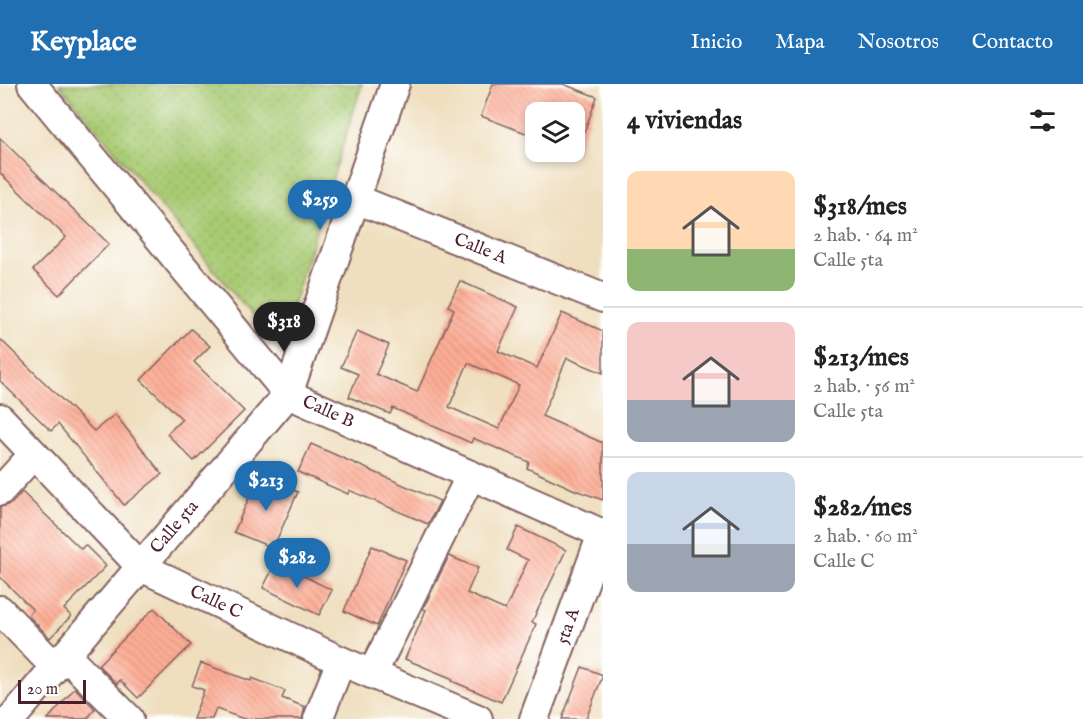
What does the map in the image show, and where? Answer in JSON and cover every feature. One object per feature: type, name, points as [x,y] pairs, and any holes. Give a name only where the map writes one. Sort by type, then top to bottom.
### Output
[{"type":"street","name":"Calle B","points":[[32,84],[288,394],[603,534]]},
{"type":"street","name":"Calle 5ta","points":[[11,719],[288,394],[395,84]]},
{"type":"street","name":"Calle A","points":[[356,199],[603,298]]},
{"type":"street","name":"Calle C","points":[[0,418],[141,567],[340,661],[478,719]]},
{"type":"street","points":[[0,491],[34,454]]},
{"type":"street","points":[[372,674],[471,475]]},
{"type":"street","name":"5ta A","points":[[534,719],[603,534]]},
{"type":"street","points":[[0,610],[129,719]]},
{"type":"street","points":[[318,719],[340,661]]},
{"type":"green space","points":[[59,84],[362,84],[284,334],[269,336]]},
{"type":"building","points":[[493,84],[563,84],[597,97],[585,130],[585,102],[525,102],[525,133],[481,116]]},
{"type":"building","points":[[0,138],[109,244],[59,295],[33,270],[66,237],[0,173]]},
{"type":"building","points":[[460,281],[518,307],[498,351],[537,368],[562,313],[603,331],[603,373],[567,358],[542,416],[603,443],[603,500],[527,468],[529,462],[473,438],[471,443],[393,408],[390,414],[349,397],[358,374],[341,367],[357,331],[389,345],[376,374],[417,392],[454,309],[448,306]],"holes":[[[468,363],[519,385],[499,429],[449,407]]]},
{"type":"building","points":[[191,329],[210,346],[194,362],[244,411],[194,461],[167,434],[182,419],[141,380]]},
{"type":"building","points":[[0,339],[94,431],[115,414],[162,474],[124,505],[58,424],[51,431],[0,381]]},
{"type":"building","points":[[311,444],[440,501],[428,524],[349,490],[348,494],[298,472]]},
{"type":"building","points":[[259,475],[298,492],[273,548],[234,532]]},
{"type":"building","points":[[22,492],[81,549],[85,545],[106,566],[64,609],[71,616],[50,638],[28,615],[33,610],[0,577],[0,507],[12,503]]},
{"type":"building","points":[[518,527],[566,550],[532,622],[536,624],[501,702],[405,659],[426,610],[423,609],[449,556],[478,568],[467,593],[505,610],[528,560],[507,550]]},
{"type":"building","points":[[372,546],[406,560],[377,626],[344,611]]},
{"type":"building","points":[[276,562],[332,590],[319,615],[263,588]]},
{"type":"building","points":[[154,608],[191,645],[138,698],[120,680],[117,684],[98,665]]},
{"type":"building","points":[[201,663],[251,681],[252,678],[285,691],[282,698],[305,707],[302,719],[244,719],[216,709],[212,719],[193,719],[204,690],[192,686]]},
{"type":"building","points":[[582,667],[603,675],[586,719],[562,719]]},
{"type":"building","points":[[75,688],[95,709],[87,719],[48,719]]}]
